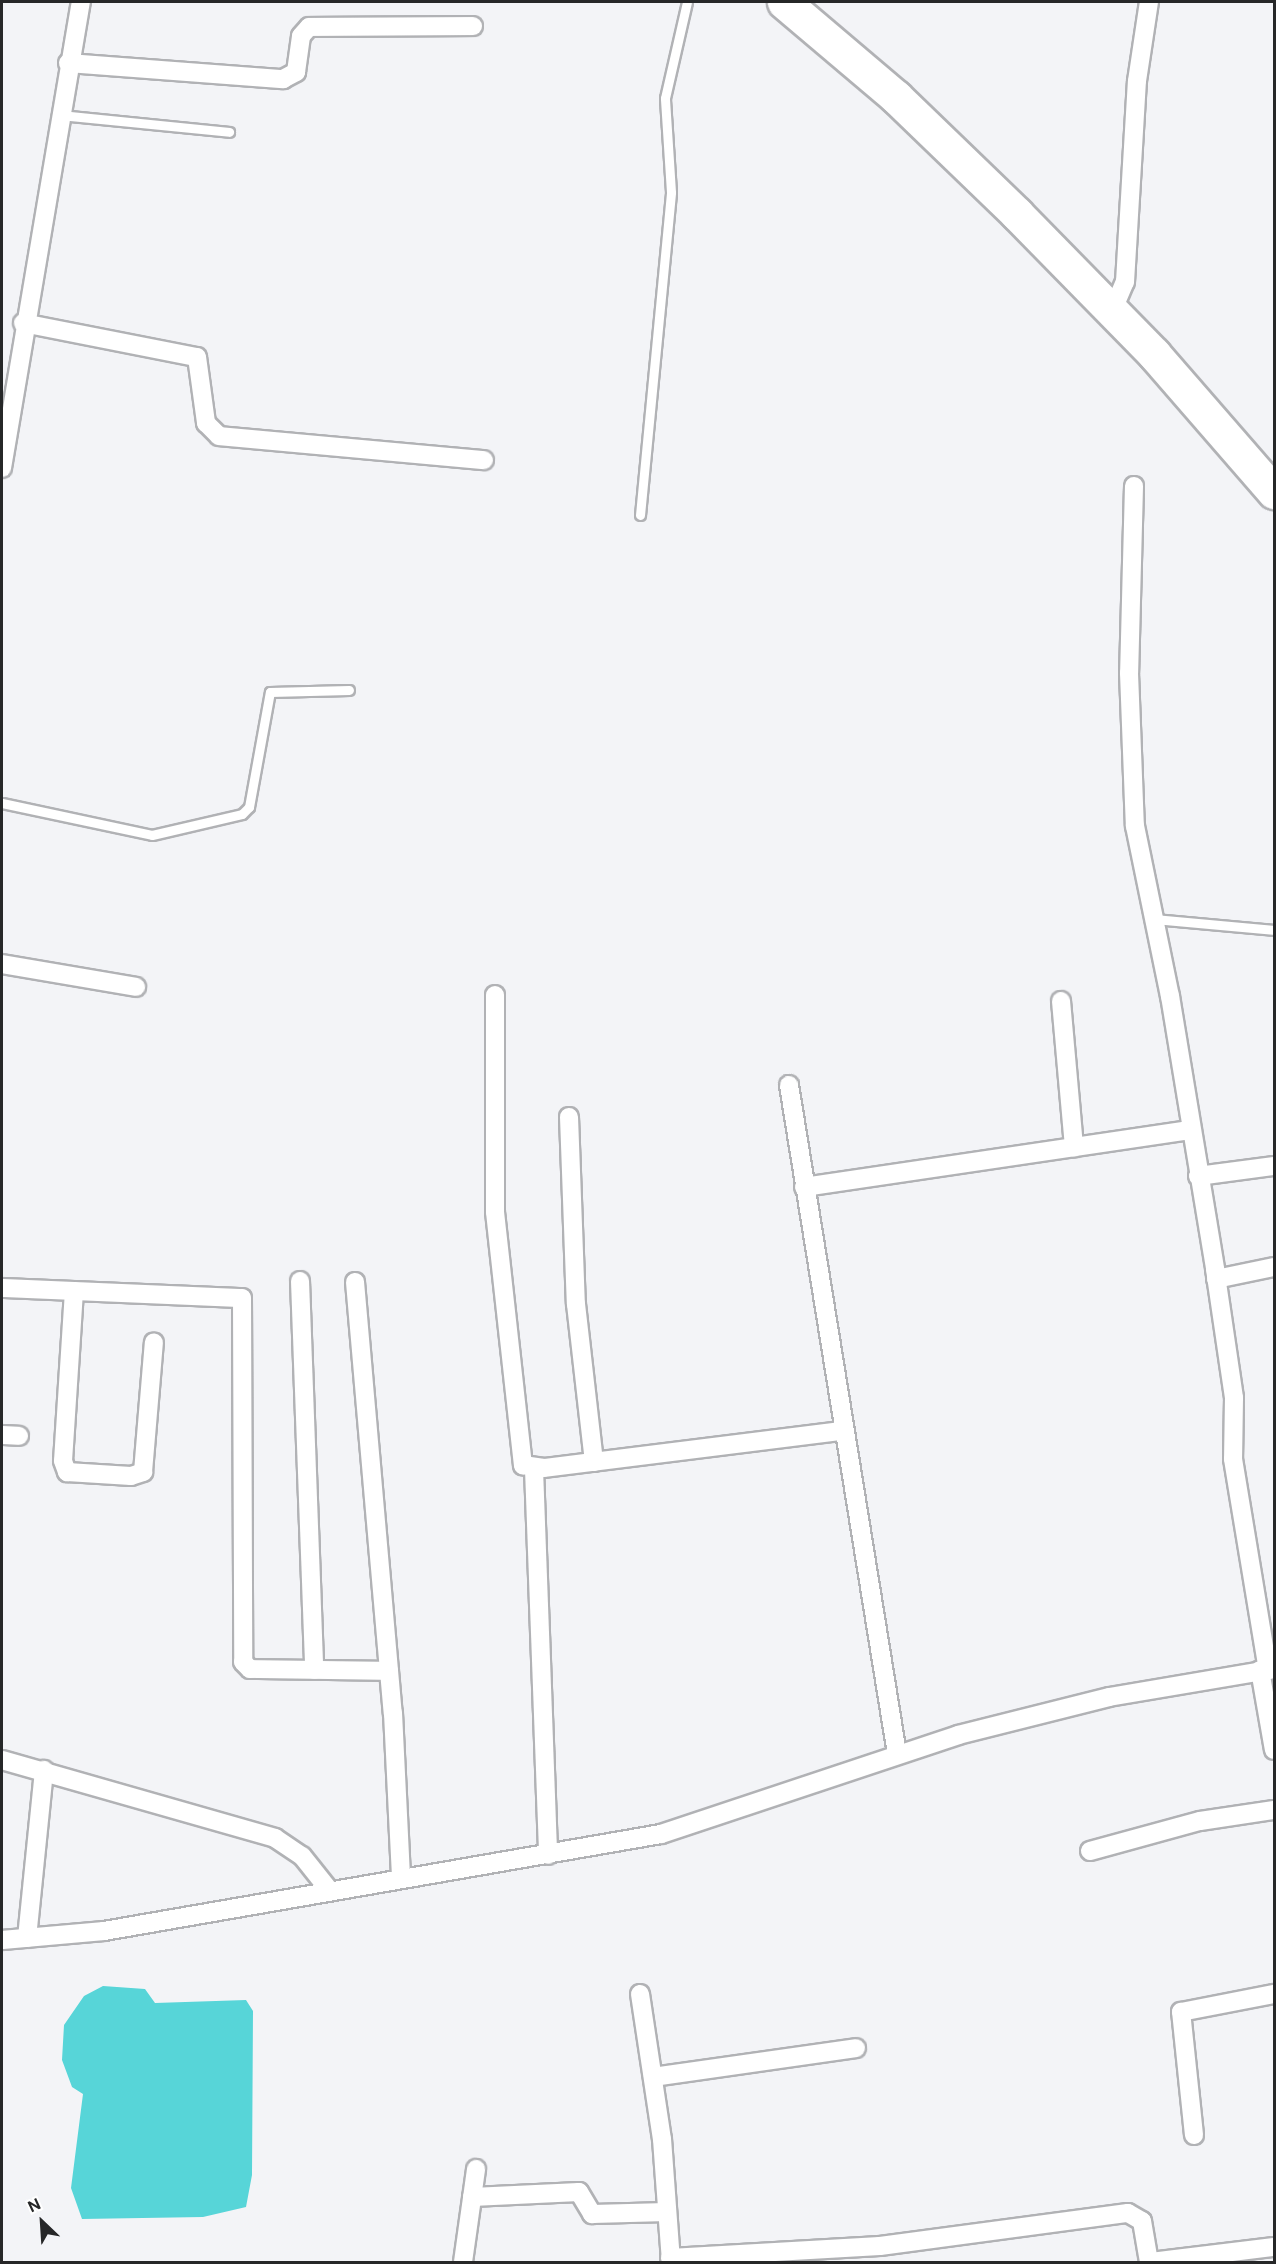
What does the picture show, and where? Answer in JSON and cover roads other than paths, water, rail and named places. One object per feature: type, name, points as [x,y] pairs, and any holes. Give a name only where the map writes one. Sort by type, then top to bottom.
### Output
[{"type":"highway","points":[[784,2],[904,105],[1112,312],[1275,492]]},
{"type":"street","points":[[2,468],[23,323],[58,115],[81,2]]},
{"type":"street","points":[[1112,312],[1125,282],[1137,81],[1149,2]]},
{"type":"street","points":[[68,63],[283,79],[296,72],[301,36],[309,27],[473,26]]},
{"type":"street","points":[[23,323],[198,357],[206,423],[219,436],[484,460]]},
{"type":"street","points":[[1134,486],[1132,771],[1151,919],[1170,996],[1234,1398],[1233,1459],[1268,1670],[1275,1750]]},
{"type":"street","points":[[2,964],[136,987]]},
{"type":"street","points":[[495,995],[495,1212],[518,1452],[523,1465],[534,1469],[843,1431]]},
{"type":"street","points":[[1061,1001],[1074,1146]]},
{"type":"street","points":[[789,1085],[843,1431],[897,1754]]},
{"type":"street","points":[[569,1117],[576,1304],[594,1462]]},
{"type":"street","points":[[804,1187],[1190,1130]]},
{"type":"street","points":[[1198,1176],[1275,1167]]},
{"type":"street","points":[[1216,1280],[1275,1267]]},
{"type":"street","points":[[300,1281],[314,1670]]},
{"type":"street","points":[[355,1282],[389,1671],[401,1879]]},
{"type":"street","points":[[2,1288],[244,1301],[243,1662],[250,1669],[389,1671]]},
{"type":"street","points":[[74,1291],[63,1461],[67,1472],[131,1476],[143,1472],[154,1342]]},
{"type":"street","points":[[534,1469],[548,1855]]},
{"type":"street","points":[[2,1940],[104,1931],[329,1890],[548,1855],[662,1834],[897,1754],[1109,1697],[1268,1670]]},
{"type":"street","points":[[2,1760],[44,1770],[275,1838],[302,1856],[329,1890]]},
{"type":"street","points":[[27,1938],[44,1770]]},
{"type":"street","points":[[1090,1851],[1190,1824],[1275,1809]]},
{"type":"street","points":[[640,1994],[653,2077],[670,2260],[880,2246],[1128,2213],[1142,2221],[1150,2262],[1275,2247]]},
{"type":"street","points":[[1194,2135],[1181,2012],[1275,1994]]},
{"type":"street","points":[[653,2077],[856,2048]]},
{"type":"street","points":[[463,2262],[476,2169]]},
{"type":"street","points":[[472,2197],[579,2192],[592,2214],[667,2212]]},
{"type":"lane","points":[[640,515],[671,192],[665,98],[687,2]]},
{"type":"lane","points":[[58,115],[229,132]]},
{"type":"lane","points":[[2,803],[152,835],[242,814],[249,807],[270,692],[349,690]]},
{"type":"lane","points":[[1151,919],[1275,930]]},
{"type":"water","points":[[103,1986],[145,1989],[155,2003],[246,2000],[253,2011],[252,2175],[246,2207],[203,2217],[82,2219],[71,2188],[83,2094],[72,2087],[62,2060],[64,2025],[84,1996]]}]
